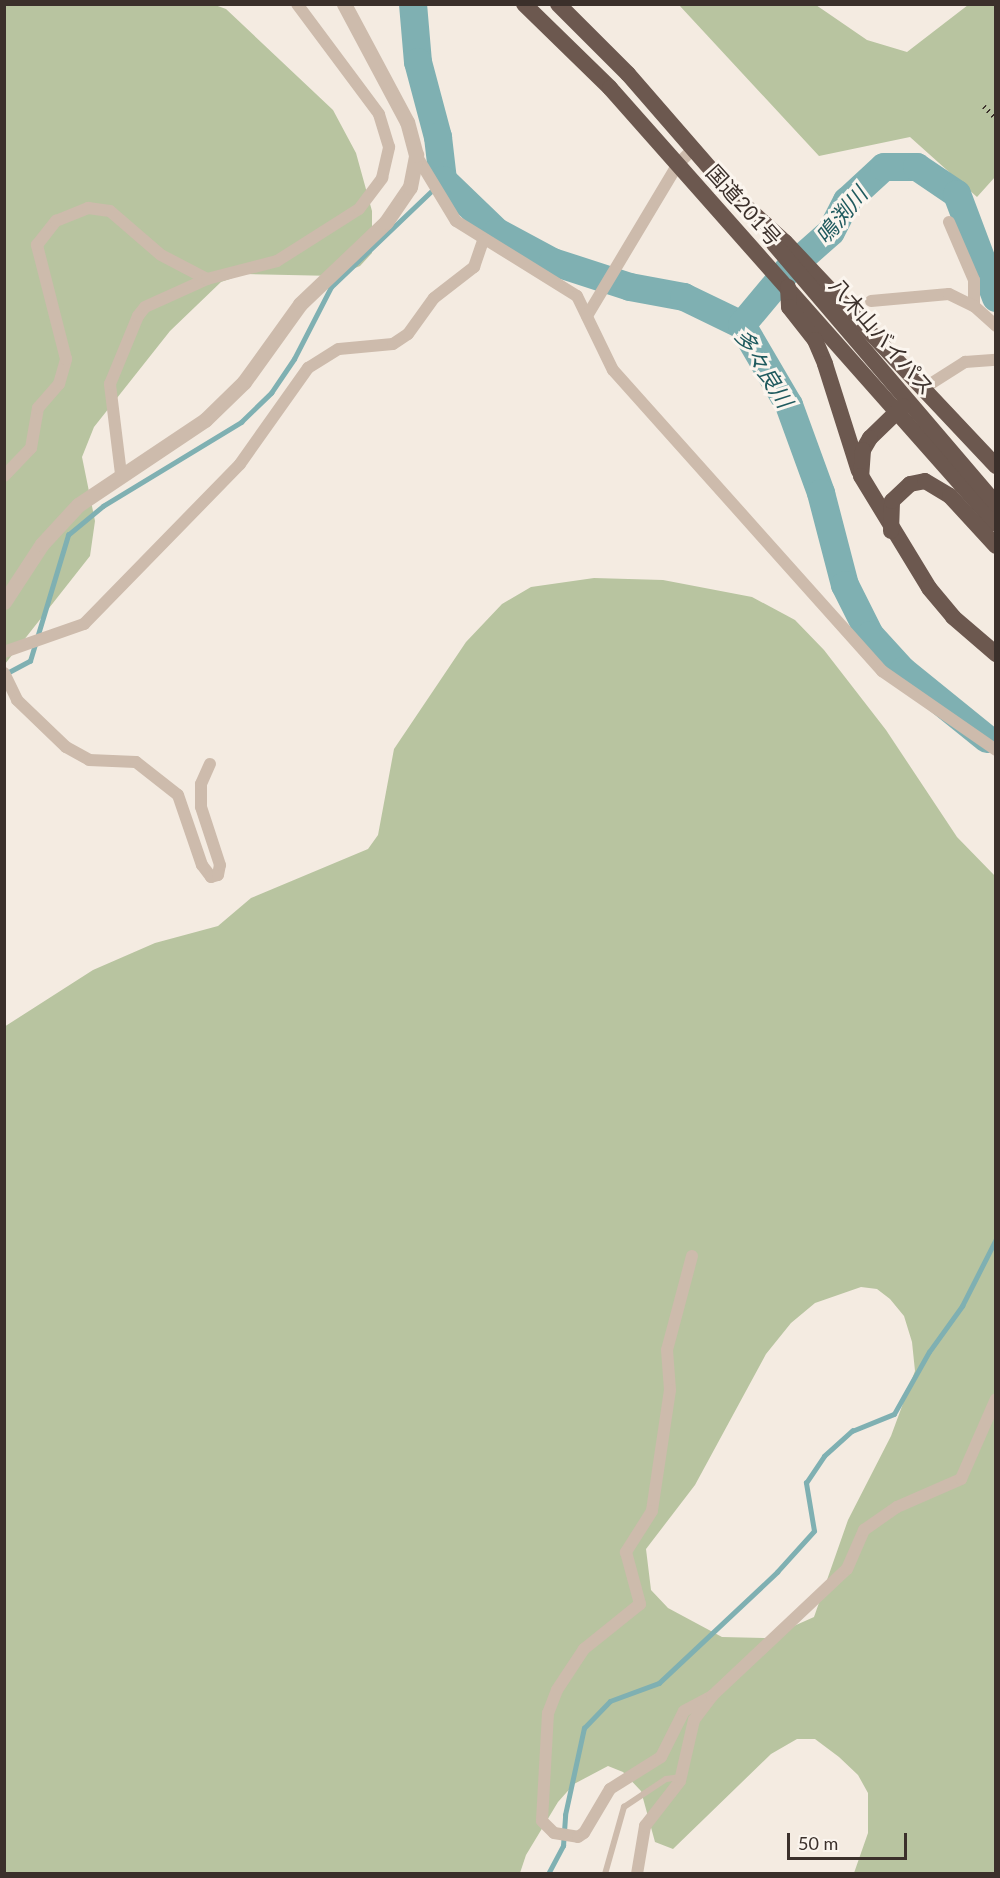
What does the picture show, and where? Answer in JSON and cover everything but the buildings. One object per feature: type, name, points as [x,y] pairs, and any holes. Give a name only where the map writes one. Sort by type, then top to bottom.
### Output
[{"type":"highway","name":"国道201号","points":[[524,4],[610,87],[765,262],[799,277],[924,388],[996,466]]},
{"type":"highway","name":"国道201号","points":[[558,4],[735,197]]},
{"type":"highway","name":"八木山バイパス","points":[[735,197],[782,246],[799,277],[996,524]]},
{"type":"highway","name":"国道201号","points":[[799,277],[789,307],[815,340],[861,476],[891,531],[953,617],[996,654]]},
{"type":"highway","points":[[861,476],[863,450],[902,406],[924,388]]},
{"type":"highway","name":"八木山バイパス","points":[[902,406],[996,504]]},
{"type":"highway","points":[[891,531],[892,501],[910,484],[925,481],[950,496],[996,546]]},
{"type":"street","points":[[120,474],[110,384],[138,316],[145,307],[207,279],[277,261],[358,209],[382,178],[389,147],[379,114],[297,4]]},
{"type":"street","points":[[344,4],[387,77],[407,122],[416,155],[443,205],[483,241],[576,296],[613,370],[644,408],[882,671],[996,750]]},
{"type":"street","points":[[587,316],[601,297],[678,164],[693,149]]},
{"type":"street","points":[[4,602],[42,544],[78,505],[120,474],[205,420],[244,382],[300,304],[386,222],[410,187],[416,155]]},
{"type":"street","points":[[4,476],[31,448],[38,408],[59,384],[66,359],[40,262],[38,245],[44,233],[70,213],[88,208],[110,211],[161,255],[207,279]]},
{"type":"street","points":[[949,222],[974,280],[974,306]]},
{"type":"street","points":[[4,652],[67,633],[84,624],[158,553],[233,472],[279,415],[308,368],[339,349],[393,344],[408,334],[434,298],[474,267],[483,241]]},
{"type":"street","points":[[871,302],[949,294],[974,306],[996,326]]},
{"type":"street","points":[[924,388],[965,362],[996,360]]},
{"type":"street","points":[[4,674],[17,700],[66,747],[89,760],[136,762],[178,795],[202,865],[211,877],[218,875],[220,865],[201,807],[201,784],[210,764]]},
{"type":"street","points":[[692,1256],[667,1350],[670,1390],[652,1511],[626,1552],[640,1604],[580,1655],[548,1713],[542,1821],[555,1833],[578,1837],[610,1789],[661,1757],[684,1711],[712,1696]]},
{"type":"street","points":[[638,1874],[645,1826],[681,1777],[694,1720],[712,1696],[846,1569],[864,1530],[897,1507],[961,1479],[996,1399]]},
{"type":"lane","points":[[605,1874],[624,1807],[666,1779],[681,1777]]},
{"type":"green space","points":[[5,5],[215,5],[226,9],[333,110],[356,153],[372,211],[372,253],[360,266],[335,276],[244,274],[221,282],[170,331],[94,427],[82,457],[95,521],[90,556],[5,664]]},
{"type":"green space","points":[[679,5],[816,5],[867,40],[907,52],[968,5],[995,5],[995,177],[977,197],[910,137],[819,156]]},
{"type":"green space","points":[[594,578],[663,580],[752,597],[795,620],[824,650],[886,730],[957,837],[995,876],[995,1873],[854,1873],[868,1833],[868,1793],[858,1775],[839,1757],[815,1739],[797,1739],[771,1754],[673,1849],[655,1842],[641,1791],[623,1772],[608,1766],[574,1784],[558,1802],[526,1855],[520,1873],[5,1873],[4,1027],[93,970],[155,943],[218,926],[251,898],[368,849],[378,835],[394,749],[466,642],[502,604],[531,587]],"holes":[[[861,1287],[877,1289],[890,1299],[904,1316],[912,1342],[915,1371],[891,1436],[848,1520],[814,1617],[767,1638],[722,1637],[668,1608],[651,1590],[646,1549],[695,1485],[766,1354],[791,1323],[815,1303]]]},
{"type":"waterway","name":"多々良川","points":[[413,4],[418,62],[438,137],[443,180],[497,232],[553,262],[630,287],[684,297],[742,325],[789,405],[821,493],[845,585],[870,635],[903,671],[987,739]]},
{"type":"waterway","name":"鳴渕川","points":[[742,325],[788,270],[831,232],[847,201],[884,167],[917,167],[957,194],[996,298]]},
{"type":"waterway","points":[[7,673],[30,661],[68,535],[103,506],[241,422],[271,393],[294,359],[331,287],[443,180]]},
{"type":"waterway","points":[[548,1874],[563,1846],[565,1815],[584,1728],[610,1701],[659,1683],[777,1572],[814,1531],[806,1483],[824,1456],[852,1431],[894,1414],[929,1352],[962,1306],[996,1239]]},
{"type":"railway","points":[[984,106],[996,118]]}]
